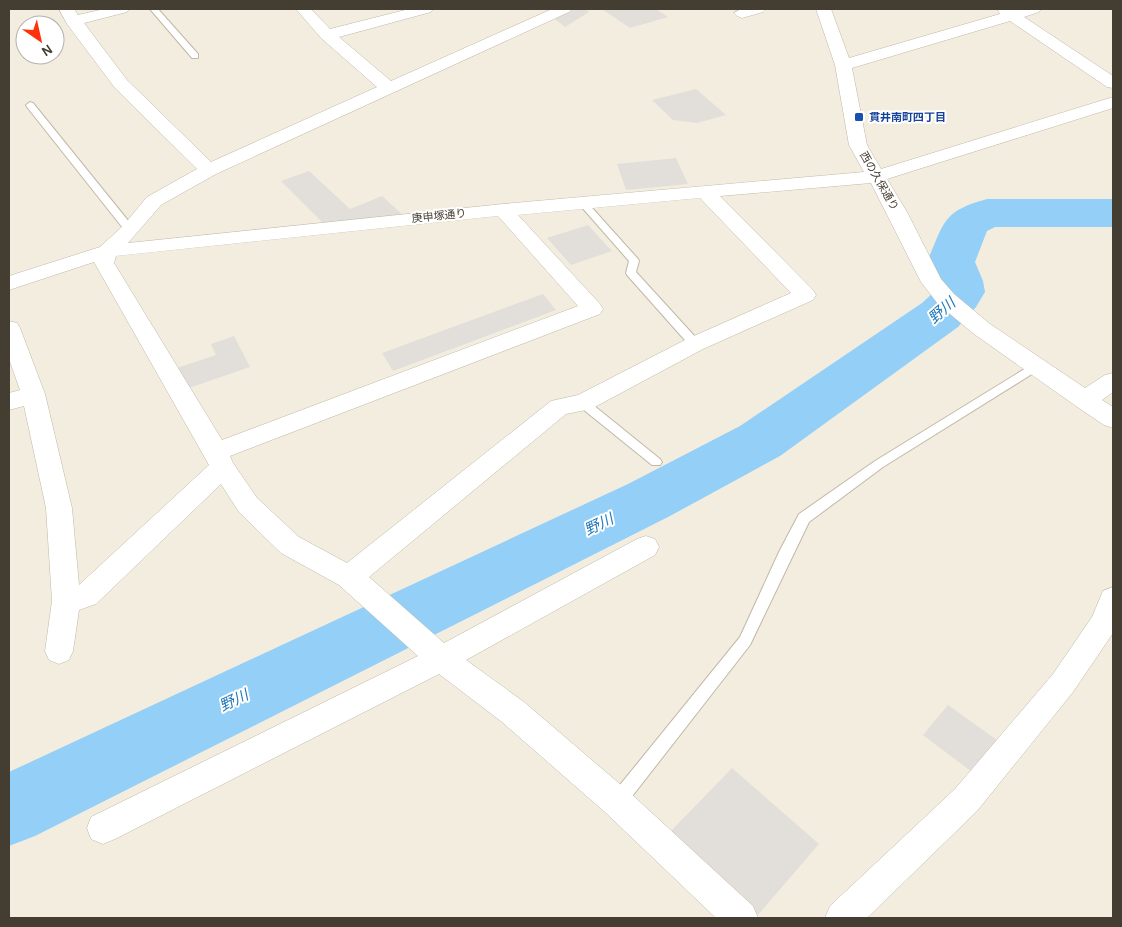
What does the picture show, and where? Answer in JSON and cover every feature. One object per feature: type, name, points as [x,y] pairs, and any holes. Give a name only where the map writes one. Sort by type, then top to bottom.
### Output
[{"type":"street","points":[[69,15],[122,9]]},
{"type":"street","points":[[303,9],[328,35],[387,88]]},
{"type":"street","points":[[328,35],[426,9]]},
{"type":"street","points":[[524,9],[541,21]]},
{"type":"street","points":[[564,9],[209,170],[154,200],[130,230],[108,251],[104,262],[248,505],[290,545],[349,577],[441,659],[512,712],[617,802],[741,918]]},
{"type":"street","points":[[742,14],[758,9]]},
{"type":"street","name":"西の久保通り","points":[[824,9],[843,65],[858,146],[897,212],[932,282],[946,299],[976,324],[1036,366]]},
{"type":"street","points":[[843,65],[1007,12],[1034,9]]},
{"type":"street","points":[[1007,12],[1113,83]]},
{"type":"street","points":[[69,15],[121,84],[209,170]]},
{"type":"street","name":"庚申塚通り","points":[[9,283],[108,251],[582,202],[875,176],[1111,105]]},
{"type":"street","points":[[349,577],[560,407],[584,404],[695,344],[805,295],[705,192]]},
{"type":"street","points":[[66,601],[86,596],[220,460],[592,308],[504,210]]},
{"type":"street","points":[[9,328],[33,394],[59,508],[66,601],[59,651]]},
{"type":"street","points":[[1036,366],[1113,419]]},
{"type":"street","points":[[1084,400],[1113,382]]},
{"type":"street","points":[[9,402],[33,394]]},
{"type":"street","points":[[103,828],[441,659],[646,547]]},
{"type":"street","points":[[842,918],[966,800],[1062,683],[1104,623],[1113,599]]},
{"type":"lane","points":[[154,9],[195,56]]},
{"type":"lane","points":[[30,105],[130,230]]},
{"type":"lane","points":[[582,202],[634,261],[632,273],[695,344]]},
{"type":"lane","points":[[617,802],[745,641],[786,552],[804,518],[879,464],[1036,366]]},
{"type":"lane","points":[[584,404],[656,462]]},
{"type":"shaded area","points":[[572,9],[585,9],[589,12],[565,27],[555,19]]},
{"type":"shaded area","points":[[602,9],[656,9],[668,17],[630,28]]},
{"type":"shaded area","points":[[696,89],[726,115],[697,123],[673,120],[652,100]]},
{"type":"shaded area","points":[[676,158],[688,184],[626,190],[617,164]]},
{"type":"shaded area","points":[[309,171],[350,209],[382,196],[404,216],[323,223],[281,181]]},
{"type":"shaded area","points":[[588,225],[612,251],[571,265],[547,238]]},
{"type":"shaded area","points":[[543,294],[556,310],[393,371],[382,353]]},
{"type":"shaded area","points":[[234,336],[250,367],[186,389],[177,368],[216,355],[211,344]]},
{"type":"shaded area","points":[[948,705],[1001,743],[976,775],[923,735]]},
{"type":"shaded area","points":[[732,768],[819,844],[758,915],[670,832]]},
{"type":"waterway","name":"野川","points":[[9,810],[649,500],[760,441],[940,315],[954,301],[961,287],[951,262],[967,223],[987,213],[1113,213]]},
{"type":"place","name":"貫井南町四丁目","points":[[859,117]]}]
